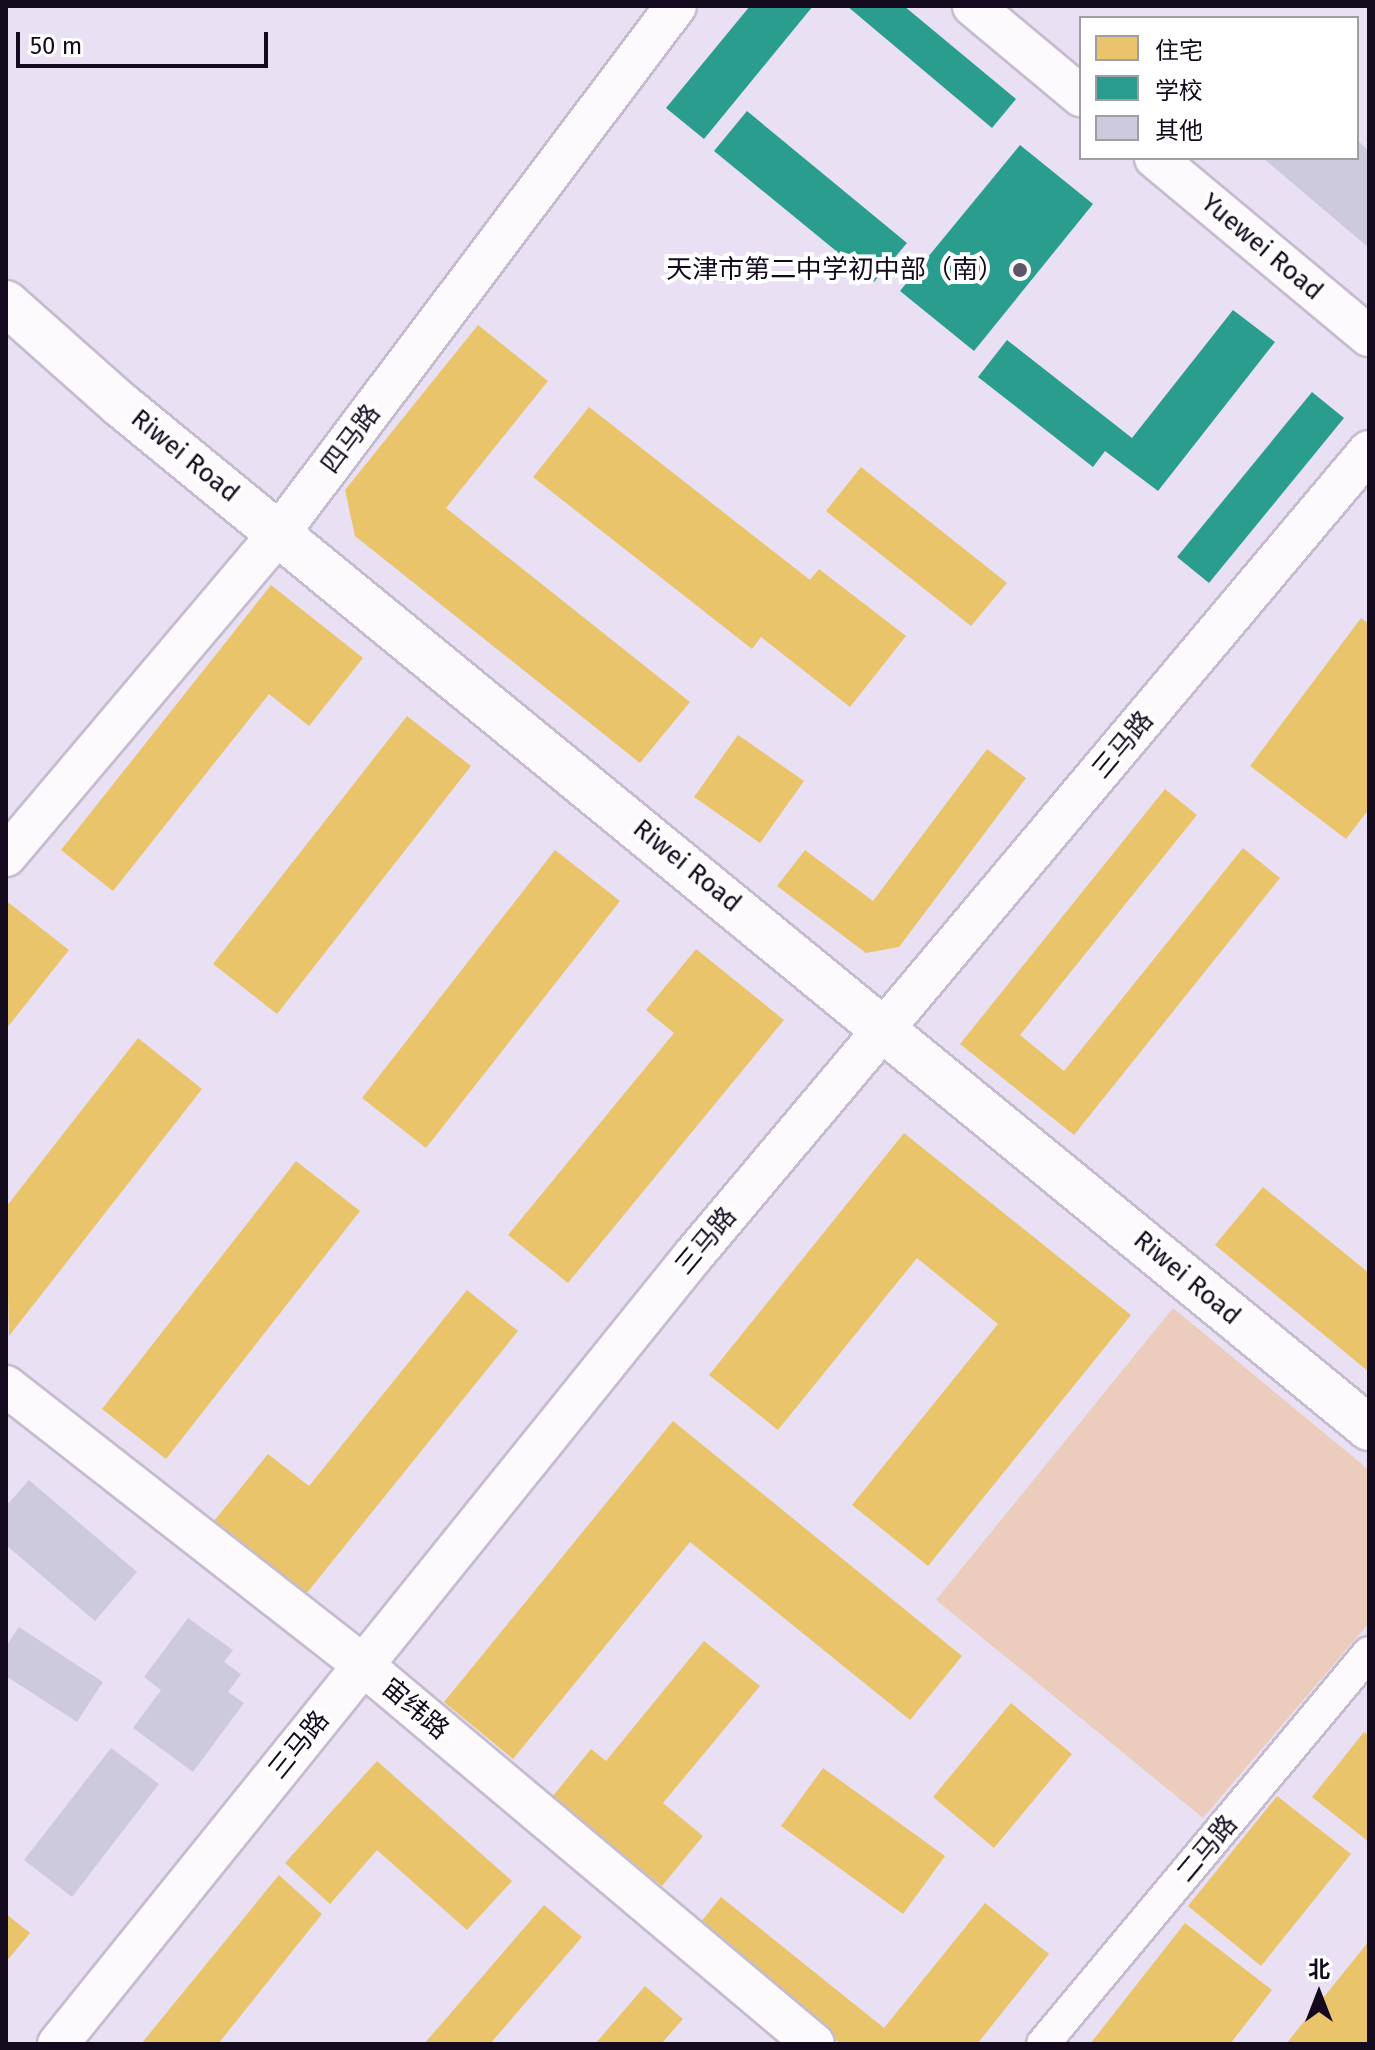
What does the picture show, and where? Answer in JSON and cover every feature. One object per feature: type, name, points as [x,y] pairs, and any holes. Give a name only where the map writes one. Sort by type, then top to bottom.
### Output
[{"type":"main road","name":"Riwei Road","points":[[6,303],[121,405],[280,532],[1369,1428]]},
{"type":"street","name":"四马路","points":[[6,856],[280,532],[676,6]]},
{"type":"street","points":[[973,6],[1079,94]]},
{"type":"street","name":"Yuewei Road","points":[[1157,160],[1369,336]]},
{"type":"street","name":"三马路","points":[[58,2044],[693,1256],[1369,451]]},
{"type":"street","name":"宙纬路","points":[[6,1386],[363,1665],[814,2044]]},
{"type":"street","name":"二马路","points":[[1043,2044],[1369,1653]]},
{"type":"shaded area","points":[[1173,1308],[1369,1470],[1369,1623],[1203,1818],[936,1600]]},
{"type":"building: 住宅","points":[[478,325],[548,381],[446,508],[690,702],[640,763],[355,536],[345,490]]},
{"type":"building: 住宅","points":[[589,407],[810,580],[819,569],[906,636],[850,707],[761,637],[752,649],[533,477]]},
{"type":"building: 住宅","points":[[861,467],[1007,583],[971,626],[826,511]]},
{"type":"building: 住宅","points":[[271,585],[363,658],[309,726],[269,694],[113,891],[61,850]]},
{"type":"building: 住宅","points":[[1361,618],[1369,624],[1369,809],[1346,839],[1250,766]]},
{"type":"building: 住宅","points":[[407,716],[471,766],[277,1014],[213,964]]},
{"type":"building: 住宅","points":[[738,735],[804,781],[760,843],[694,797]]},
{"type":"building: 住宅","points":[[987,749],[1026,778],[899,947],[866,953],[777,886],[805,850],[873,901]]},
{"type":"building: 住宅","points":[[1165,789],[1197,815],[1020,1035],[1064,1071],[1243,848],[1280,878],[1074,1135],[960,1044]]},
{"type":"building: 住宅","points":[[555,850],[620,901],[426,1148],[362,1098]]},
{"type":"building: 住宅","points":[[9,903],[69,950],[6,1029],[6,906]]},
{"type":"building: 住宅","points":[[696,949],[784,1020],[568,1283],[508,1235],[674,1033],[646,1010]]},
{"type":"building: 住宅","points":[[138,1038],[202,1089],[9,1336],[6,1207]]},
{"type":"building: 住宅","points":[[904,1133],[1131,1315],[928,1566],[852,1505],[998,1324],[917,1258],[778,1430],[709,1375]]},
{"type":"building: 住宅","points":[[296,1161],[360,1211],[166,1459],[102,1409]]},
{"type":"building: 住宅","points":[[1263,1187],[1369,1273],[1369,1372],[1215,1245]]},
{"type":"building: 住宅","points":[[467,1290],[518,1331],[306,1594],[214,1521],[268,1454],[309,1486]]},
{"type":"building: 住宅","points":[[673,1421],[962,1656],[910,1720],[690,1542],[513,1759],[444,1702]]},
{"type":"building: 住宅","points":[[704,1641],[760,1686],[663,1803],[703,1836],[662,1886],[552,1797],[591,1749],[606,1761]]},
{"type":"building: 住宅","points":[[1011,1703],[1072,1754],[994,1848],[933,1797]]},
{"type":"building: 住宅","points":[[1364,1732],[1369,1736],[1369,1842],[1312,1797]]},
{"type":"building: 住宅","points":[[377,1761],[512,1881],[467,1930],[377,1850],[330,1904],[285,1863]]},
{"type":"building: 住宅","points":[[823,1768],[945,1856],[903,1914],[781,1826]]},
{"type":"building: 住宅","points":[[1277,1796],[1351,1854],[1261,1966],[1188,1906]]},
{"type":"building: 住宅","points":[[279,1875],[322,1914],[218,2044],[141,2044]]},
{"type":"building: 住宅","points":[[721,1897],[884,2028],[985,1903],[1049,1954],[977,2044],[841,2044],[696,1928]]},
{"type":"building: 住宅","points":[[544,1905],[582,1937],[490,2044],[424,2044]]},
{"type":"building: 住宅","points":[[6,1914],[30,1933],[6,1962]]},
{"type":"building: 住宅","points":[[1185,1923],[1272,1990],[1230,2044],[1090,2044]]},
{"type":"building: 住宅","points":[[1369,1941],[1369,2044],[1286,2044]]},
{"type":"building: 住宅","points":[[645,1986],[683,2019],[661,2044],[595,2044]]},
{"type":"building: 学校","points":[[750,6],[813,6],[704,139],[666,108]]},
{"type":"building: 学校","points":[[847,6],[904,6],[1016,99],[992,128]]},
{"type":"building: 学校","points":[[747,111],[907,243],[874,282],[714,151]]},
{"type":"building: 学校","points":[[1020,145],[1093,204],[974,351],[900,291]]},
{"type":"building: 学校","points":[[1233,310],[1275,342],[1158,491],[1105,451],[1093,467],[978,377],[1007,340],[1132,438]]},
{"type":"building: 学校","points":[[1312,392],[1344,418],[1209,583],[1177,557]]},
{"type":"building: 其他","points":[[1359,142],[1369,151],[1369,248],[1265,160],[1359,160]]},
{"type":"building: 其他","points":[[29,1480],[137,1572],[95,1621],[6,1545],[6,1506]]},
{"type":"building: 其他","points":[[188,1618],[233,1650],[224,1662],[241,1674],[228,1692],[244,1703],[193,1772],[133,1728],[161,1690],[144,1677]]},
{"type":"building: 其他","points":[[19,1627],[103,1682],[77,1722],[6,1676],[6,1646]]},
{"type":"building: 其他","points":[[111,1748],[159,1784],[72,1897],[24,1860]]},
{"type":"place","name":"天津市第二中学初中部（南）","points":[[1020,270]]}]
